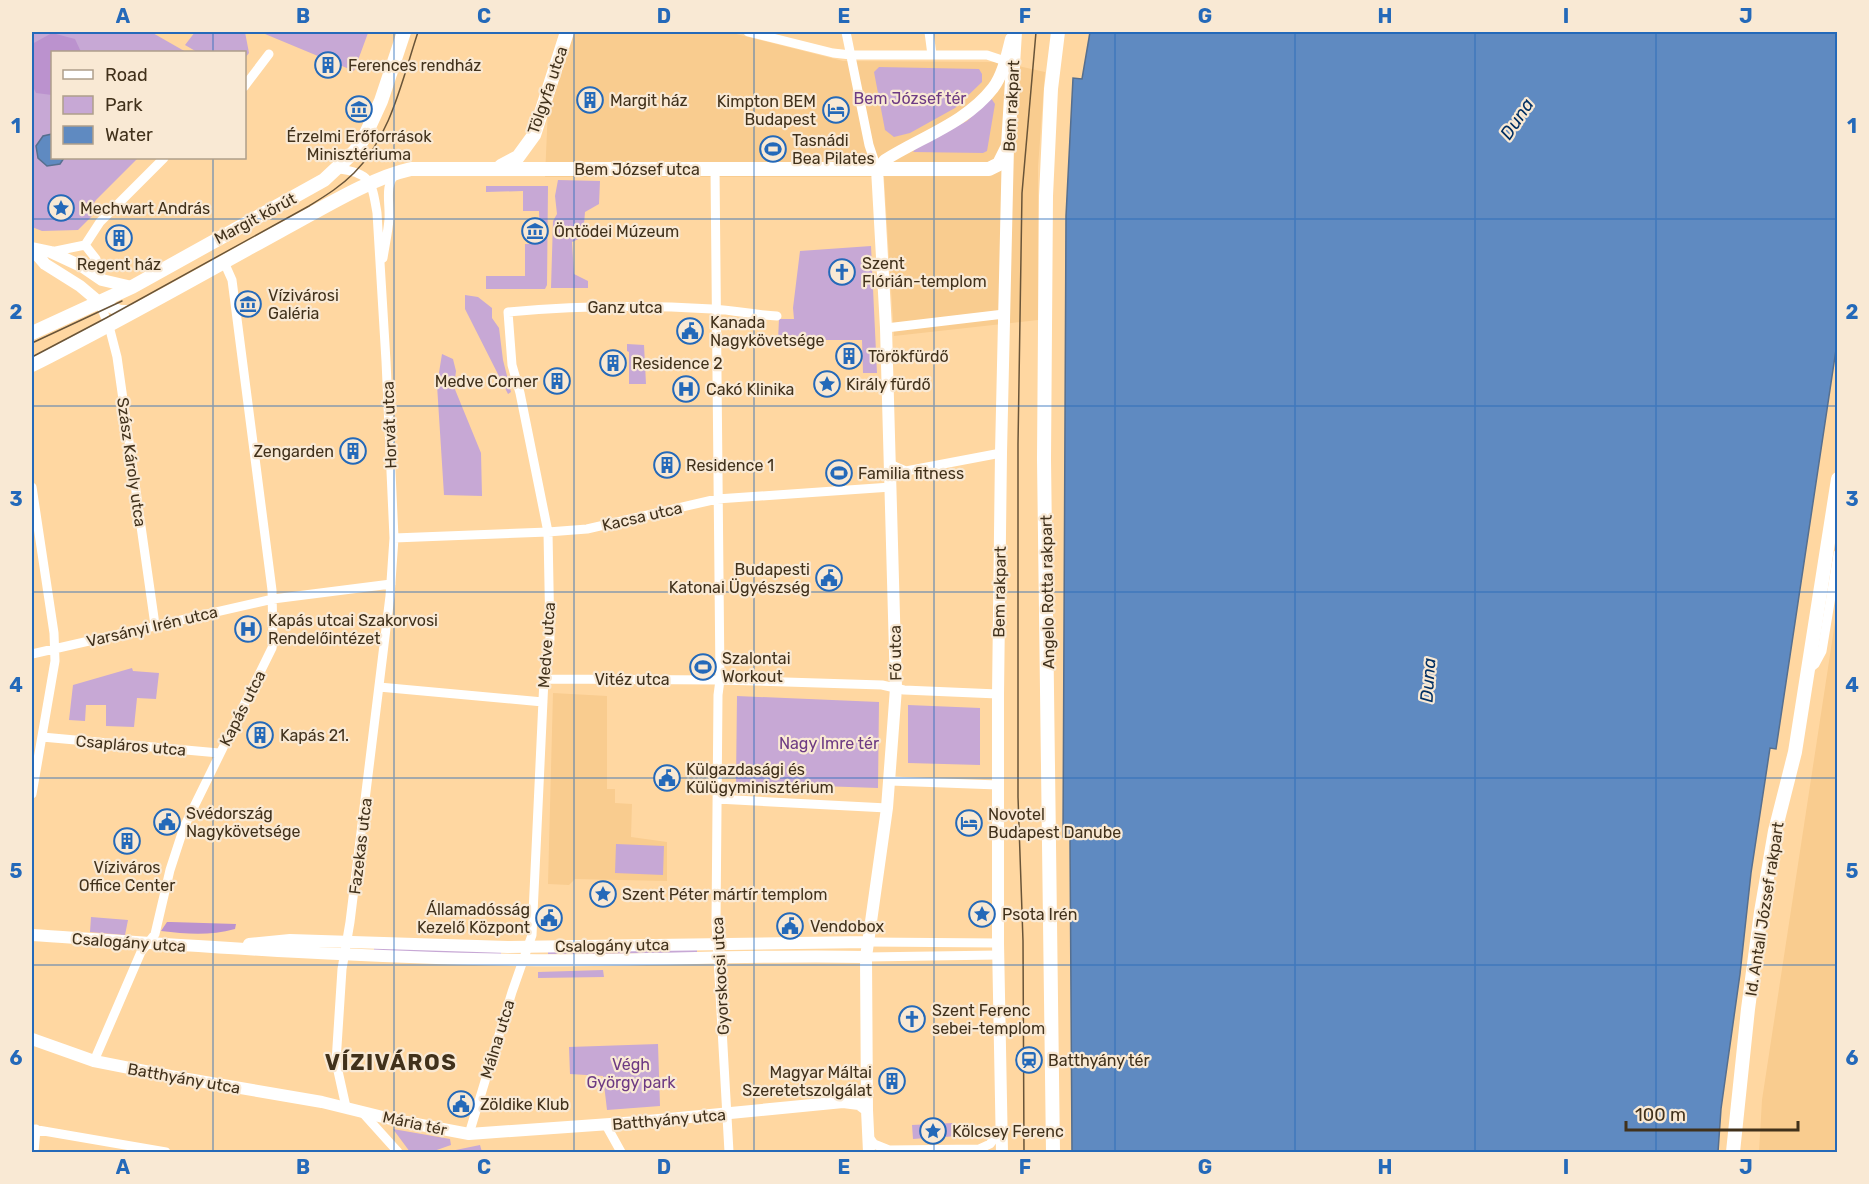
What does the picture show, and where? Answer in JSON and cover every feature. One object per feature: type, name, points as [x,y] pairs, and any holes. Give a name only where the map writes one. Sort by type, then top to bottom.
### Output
[{"type":"main road","name":"Margit körút","points":[[32,333],[132,287],[304,192],[338,169],[355,151],[373,121],[404,32]]},
{"type":"main road","name":"Tölgyfa utca","points":[[496,167],[518,156],[534,135],[567,32]]},
{"type":"main road","name":"Bem rakpart","points":[[1008,146],[1014,32]]},
{"type":"main road","name":"Angelo Rotta rakpart","points":[[1053,1152],[1044,423],[1046,196],[1051,89],[1058,32]]},
{"type":"main road","points":[[877,169],[989,169],[999,164],[1008,146]]},
{"type":"main road","name":"Bem József utca","points":[[398,172],[423,167],[877,169]]},
{"type":"main road","name":"Margit körút","points":[[32,365],[109,326],[371,184],[398,172]]},
{"type":"main road","name":"Id. Antall József rakpart","points":[[1733,1152],[1762,903],[1775,831],[1795,752],[1838,479]]},
{"type":"street","points":[[748,32],[833,53],[851,55],[987,55],[1005,61],[1010,71],[1012,88]]},
{"type":"street","points":[[846,32],[869,145],[877,169],[885,160],[956,121],[980,103],[995,86],[1005,61]]},
{"type":"street","points":[[928,32],[932,55]]},
{"type":"street","name":"Bem rakpart","points":[[1005,61],[1014,32]]},
{"type":"street","points":[[246,84],[269,54]]},
{"type":"street","name":"Bem rakpart","points":[[1002,1152],[998,949],[998,694],[1008,146]]},
{"type":"street","points":[[51,252],[85,245],[100,222],[163,159]]},
{"type":"street","points":[[338,169],[362,174],[371,184]]},
{"type":"street","points":[[715,169],[720,680],[717,800],[887,808]]},
{"type":"street","name":"Fő utca","points":[[868,1136],[866,957],[887,808],[896,688],[886,328],[877,169]]},
{"type":"street","name":"Horvát utca","points":[[381,266],[388,236],[388,186],[390,180],[398,172]]},
{"type":"street","name":"Horvát utca","points":[[371,184],[377,213],[381,266],[394,538],[391,584]]},
{"type":"street","points":[[85,245],[96,259],[99,302]]},
{"type":"street","points":[[32,248],[51,252],[83,267],[97,277],[132,287]]},
{"type":"street","points":[[32,248],[45,264],[86,290],[99,302],[120,311],[136,311]]},
{"type":"street","name":"Kapás utca","points":[[94,1061],[141,952],[156,934],[170,870],[184,826],[273,642],[273,595],[232,280],[224,262]]},
{"type":"street","name":"Szász Károly utca","points":[[99,302],[109,326],[117,357],[155,625]]},
{"type":"street","name":"Ganz utca","points":[[508,312],[621,306],[715,309],[777,316]]},
{"type":"street","name":"Medve utca","points":[[508,312],[512,364],[549,532],[550,639],[544,679],[532,935],[528,946]]},
{"type":"street","points":[[886,328],[1004,314]]},
{"type":"street","points":[[890,464],[906,471],[1001,453]]},
{"type":"street","points":[[32,487],[55,661],[32,794]]},
{"type":"street","name":"Kacsa utca","points":[[394,538],[587,529],[717,499],[891,488]]},
{"type":"street","name":"Id. Antall József rakpart","points":[[1809,669],[1815,664],[1822,651],[1838,554]]},
{"type":"street","points":[[273,595],[391,584]]},
{"type":"street","name":"Fazekas utca","points":[[346,1107],[336,1062],[346,948],[391,584]]},
{"type":"street","name":"Varsányi Irén utca","points":[[32,654],[54,646],[155,625],[273,595]]},
{"type":"street","name":"Vitéz utca","points":[[544,679],[720,680]]},
{"type":"street","points":[[720,680],[882,685],[896,688],[998,694]]},
{"type":"street","points":[[379,687],[543,702]]},
{"type":"street","name":"Csapláros utca","points":[[42,737],[219,753]]},
{"type":"street","points":[[890,781],[998,784]]},
{"type":"street","name":"Gyorskocsi utca","points":[[717,800],[717,943],[729,1152]]},
{"type":"street","name":"Csalogány utca","points":[[32,935],[227,949],[244,944],[290,940],[346,948],[523,960],[718,956],[866,957],[998,949]]},
{"type":"street","name":"Csalogány utca","points":[[346,948],[867,942],[998,949]]},
{"type":"street","name":"Málna utca","points":[[469,1134],[528,946]]},
{"type":"street","name":"Batthyány utca","points":[[32,1040],[94,1061],[346,1107]]},
{"type":"street","name":"Batthyány utca","points":[[469,1134],[606,1125],[852,1102],[867,1110]]},
{"type":"street","name":"Mária tér","points":[[346,1107],[395,1120],[469,1134]]},
{"type":"street","name":"Mária tér","points":[[362,1112],[399,1152]]},
{"type":"street","points":[[606,1125],[621,1152]]},
{"type":"street","points":[[868,1136],[874,1144],[889,1150],[979,1149],[986,1148],[1002,1128]]},
{"type":"street","points":[[33,1152],[34,1129],[166,1152]]},
{"type":"street","points":[[868,1136],[869,1152]]},
{"type":"shaded area","points":[[572,32],[728,32],[843,61],[1000,62],[1045,72],[1038,167],[1038,320],[894,336],[884,177],[545,177],[548,108]]},
{"type":"shaded area","points":[[52,33],[75,39],[81,51],[51,51],[51,95],[36,93],[32,85],[32,44]]},
{"type":"shaded area","points":[[1837,609],[1837,1152],[1759,1152],[1762,1100]]},
{"type":"shaded area","points":[[553,693],[607,696],[607,789],[615,789],[615,803],[632,804],[631,837],[667,842],[667,881],[575,879],[569,885],[548,884]]},
{"type":"shaded area","points":[[167,922],[236,924],[235,929],[207,934],[189,934],[161,931]]},
{"type":"green space","points":[[32,32],[151,32],[184,51],[51,51],[51,159],[137,159],[96,200],[94,203],[97,211],[78,230],[42,231],[32,227]]},
{"type":"green space","points":[[195,32],[245,32],[249,53],[246,57],[246,51],[195,51],[185,45]]},
{"type":"green space","points":[[268,32],[368,33],[354,71],[265,34]]},
{"type":"green space","name":"Bem József tér","points":[[879,67],[979,69],[982,82],[955,108],[910,133],[894,137],[885,130],[874,72]]},
{"type":"green space","points":[[991,98],[995,104],[987,151],[983,153],[913,152],[918,146],[967,121]]},
{"type":"green space","points":[[558,180],[600,181],[599,204],[585,212],[583,237],[572,242],[574,274],[588,281],[588,288],[551,288],[553,221],[557,214],[555,196]]},
{"type":"green space","points":[[486,186],[548,186],[547,285],[545,289],[486,289],[486,276],[525,276],[525,244],[540,244],[539,211],[523,211],[523,191],[486,192]]},
{"type":"green space","points":[[871,246],[877,373],[863,373],[862,340],[778,340],[779,319],[794,319],[793,308],[800,251]]},
{"type":"green space","points":[[465,295],[478,297],[492,308],[492,318],[499,328],[503,360],[511,392],[508,394],[465,309]]},
{"type":"green space","points":[[627,344],[644,345],[646,384],[629,384]]},
{"type":"green space","points":[[442,354],[453,359],[456,371],[454,387],[481,453],[482,496],[444,495],[437,385]]},
{"type":"green space","points":[[132,668],[133,671],[159,673],[156,699],[137,698],[134,727],[106,726],[106,705],[86,705],[85,721],[69,720],[73,685]]},
{"type":"green space","name":"Nagy Imre tér","points":[[737,696],[879,702],[878,788],[736,783]]},
{"type":"green space","points":[[908,705],[980,708],[980,765],[908,763]]},
{"type":"green space","points":[[616,844],[664,846],[663,875],[615,873]]},
{"type":"green space","points":[[91,917],[128,920],[125,935],[90,932]]},
{"type":"green space","points":[[374,948],[501,951],[501,955],[374,951]]},
{"type":"green space","points":[[697,949],[697,953],[548,954],[548,950]]},
{"type":"green space","points":[[603,970],[604,977],[538,978],[538,972]]},
{"type":"green space","name":"Végh György park","points":[[658,1044],[660,1106],[607,1110],[603,1076],[570,1074],[569,1047]]},
{"type":"green space","points":[[953,1123],[954,1136],[946,1137],[942,1129],[928,1130],[926,1138],[913,1139],[912,1125]]},
{"type":"green space","points":[[393,1129],[450,1139],[451,1145],[431,1152],[410,1152]]},
{"type":"green space","points":[[480,1145],[482,1152],[446,1152]]},
{"type":"water","name":"Duna","points":[[1090,32],[1837,32],[1837,343],[1776,749],[1770,748],[1751,873],[1740,974],[1721,1109],[1718,1152],[1072,1152],[1070,838],[1063,837],[1066,216],[1073,78],[1082,79]]},
{"type":"water","points":[[51,134],[51,159],[63,159],[60,164],[47,166],[38,158],[36,146],[43,136]]},
{"type":"tram line","points":[[32,357],[309,206],[343,183],[367,158],[386,125],[418,32]]},
{"type":"tram line","points":[[1024,1152],[1023,941],[1018,797],[1018,444],[1022,193],[1036,32]]},
{"type":"tram line","points":[[32,343],[122,301]]},
{"type":"place","name":"Ferences rendház","points":[[328,65]]},
{"type":"place","name":"Margit ház","points":[[590,100]]},
{"type":"place","name":"Érzelmi Erőforrások Minisztériuma","points":[[359,109]]},
{"type":"place","name":"Kimpton BEM Budapest","points":[[836,110]]},
{"type":"place","name":"Tasnádi Bea Pilates","points":[[773,149]]},
{"type":"place","name":"Mechwart András","points":[[61,208]]},
{"type":"place","name":"Öntödei Múzeum","points":[[535,231]]},
{"type":"place","name":"Regent ház","points":[[119,238]]},
{"type":"place","name":"Szent Flórián-templom","points":[[842,272]]},
{"type":"place","name":"Vízivárosi Galéria","points":[[248,304]]},
{"type":"place","name":"Kanada Nagykövetsége","points":[[690,331]]},
{"type":"place","name":"Törökfürdő","points":[[849,356]]},
{"type":"place","name":"Residence 2","points":[[613,363]]},
{"type":"place","name":"Medve Corner","points":[[557,381]]},
{"type":"place","name":"Király fürdő","points":[[827,384]]},
{"type":"place","name":"Cakó Klinika","points":[[686,389]]},
{"type":"place","name":"Zengarden","points":[[353,451]]},
{"type":"place","name":"Residence 1","points":[[667,465]]},
{"type":"place","name":"Familia fitness","points":[[839,473]]},
{"type":"place","name":"Budapesti Katonai Ügyészség","points":[[829,578]]},
{"type":"place","name":"Kapás utcai Szakorvosi Rendelőintézet","points":[[248,629]]},
{"type":"place","name":"Szalontai Workout","points":[[703,667]]},
{"type":"place","name":"Kapás 21.","points":[[260,735]]},
{"type":"place","name":"Külgazdasági és Külügyminisztérium","points":[[667,778]]},
{"type":"place","name":"Svédország Nagykövetsége","points":[[167,822]]},
{"type":"place","name":"Novotel Budapest Danube","points":[[969,823]]},
{"type":"place","name":"Víziváros Office Center","points":[[127,841]]},
{"type":"place","name":"Szent Péter mártír templom","points":[[603,894]]},
{"type":"place","name":"Psota Irén","points":[[982,914]]},
{"type":"place","name":"Államadósság Kezelő Központ","points":[[549,918]]},
{"type":"place","name":"Vendobox","points":[[790,926]]},
{"type":"place","name":"Szent Ferenc sebei-templom","points":[[912,1019]]},
{"type":"place","name":"Batthyány tér","points":[[1029,1060]]},
{"type":"place","name":"Magyar Máltai Szeretetszolgálat","points":[[892,1081]]},
{"type":"place","name":"Zöldike Klub","points":[[461,1104]]},
{"type":"place","name":"Kölcsey Ferenc","points":[[933,1131]]},
{"type":"district","name":"VÍZIVÁROS","points":[[391,1062]]}]
